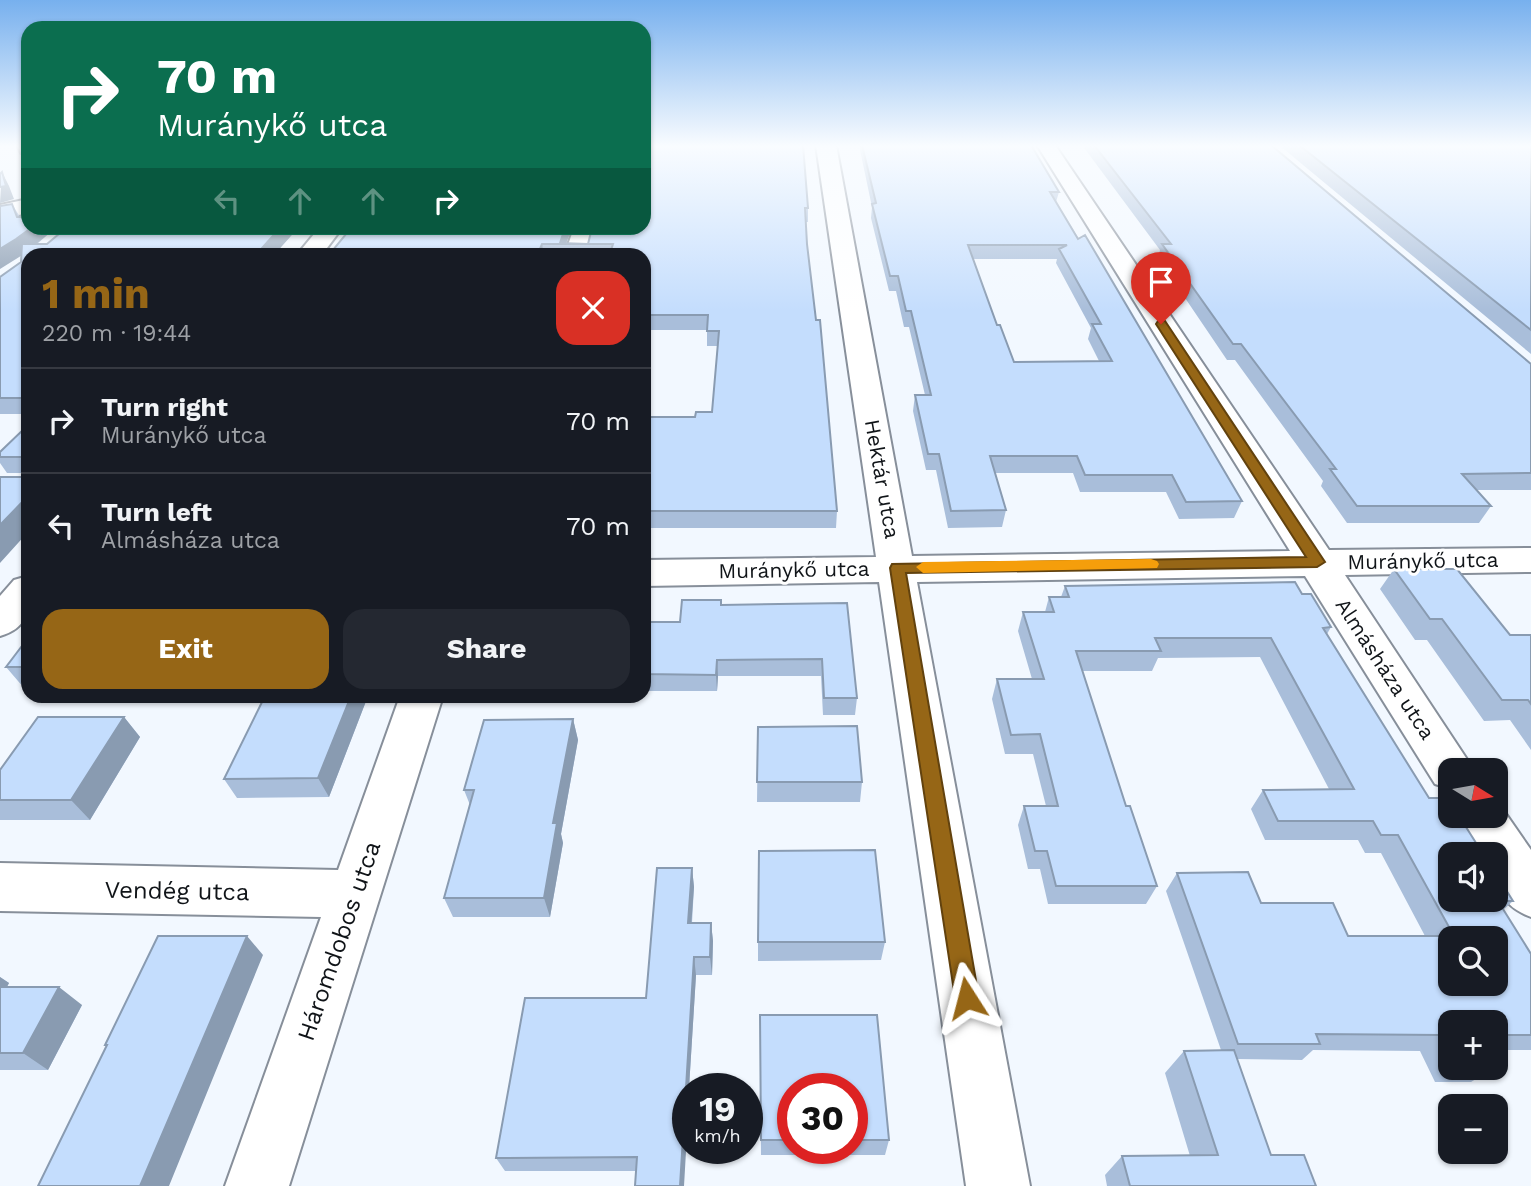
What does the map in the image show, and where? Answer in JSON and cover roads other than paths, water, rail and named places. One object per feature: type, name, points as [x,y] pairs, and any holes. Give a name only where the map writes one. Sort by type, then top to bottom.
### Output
[{"type":"street","name":"Hektár utca","points":[[835,200],[998,1186]]},
{"type":"street","name":"Almásháza utca","points":[[1082,200],[1443,758]]},
{"type":"street","points":[[0,212],[21,208]]},
{"type":"street","name":"Muránykő utca","points":[[651,573],[1531,560]]},
{"type":"street","points":[[0,622],[21,597]]},
{"type":"street","name":"Háromdobos utca","points":[[257,1186],[420,703]]},
{"type":"street","points":[[1488,828],[1531,893]]},
{"type":"street","name":"Vendég utca","points":[[0,887],[355,894]]}]
